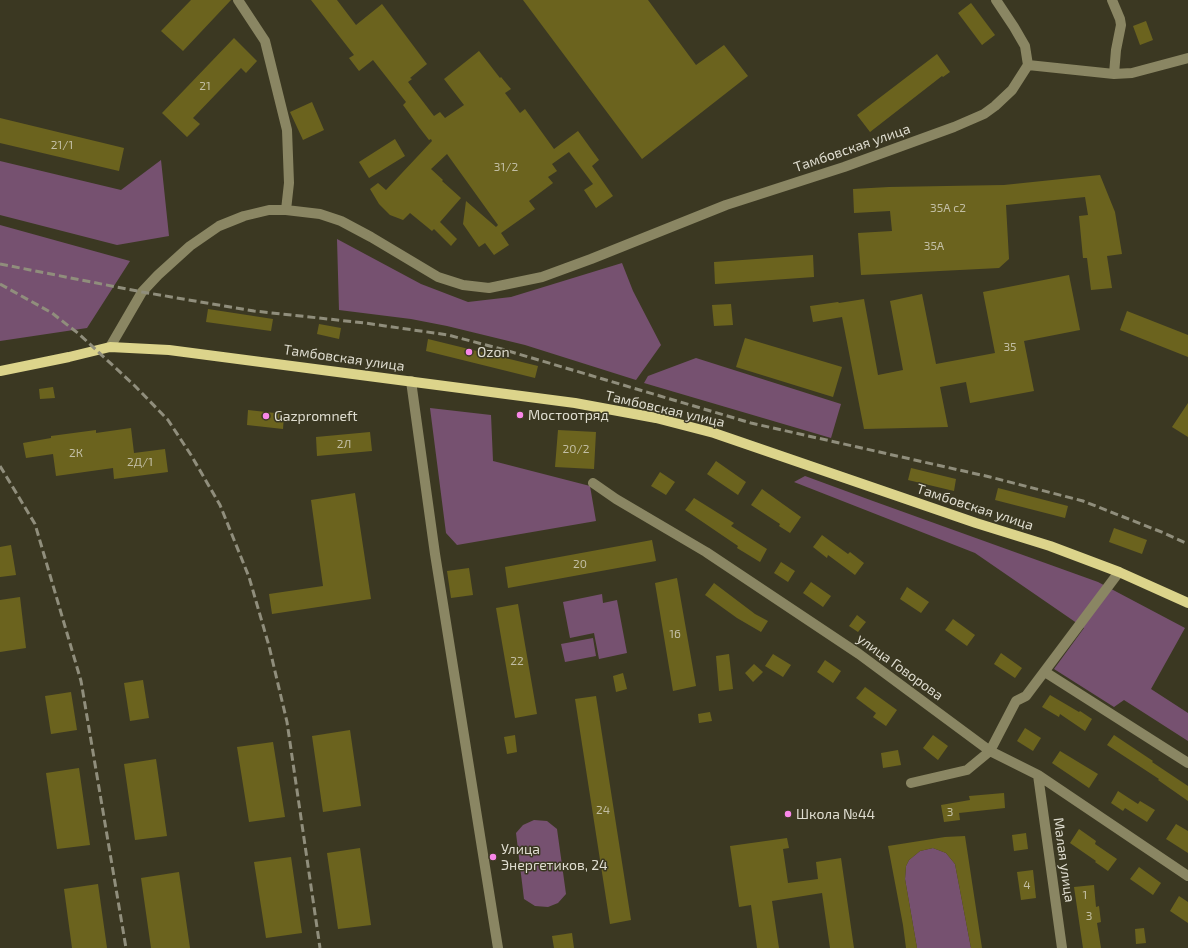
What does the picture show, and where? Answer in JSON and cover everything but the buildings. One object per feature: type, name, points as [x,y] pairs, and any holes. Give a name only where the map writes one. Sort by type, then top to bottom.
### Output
[{"type":"main road","name":"Тамбовская улица","points":[[0,371],[110,347],[169,350],[575,403],[656,418],[714,433],[976,523],[1050,546],[1119,572],[1188,603]]},
{"type":"street","points":[[238,0],[265,41],[287,130],[289,183],[286,210]]},
{"type":"street","points":[[996,0],[1014,27],[1024,46],[1028,65],[1114,74],[1132,73],[1188,58]]},
{"type":"street","points":[[1112,0],[1121,25],[1116,50],[1114,74]]},
{"type":"street","name":"Тамбовская улица","points":[[110,347],[142,292],[158,275],[190,246],[219,226],[244,216],[269,210],[286,210],[320,214],[341,221],[371,237],[438,277],[463,285],[489,288],[542,277],[726,205],[844,167],[954,127],[984,114],[995,106],[1012,90],[1028,65]]},
{"type":"street","points":[[411,382],[435,554],[498,948]]},
{"type":"street","name":"улица Говорова","points":[[593,483],[616,499],[706,552],[859,654],[990,751],[1038,775],[1188,876]]},
{"type":"street","points":[[911,783],[967,770],[990,751],[1016,701],[1026,696],[1119,572]]},
{"type":"street","points":[[1045,672],[1188,763]]},
{"type":"street","name":"Малая улица","points":[[1038,775],[1062,948]]},
{"type":"shaded area","points":[[161,160],[169,236],[117,245],[0,215],[0,161],[121,190]]},
{"type":"shaded area","points":[[0,225],[130,261],[87,328],[0,341]]},
{"type":"shaded area","points":[[337,239],[421,284],[468,302],[511,297],[622,263],[633,291],[661,345],[636,380],[525,345],[447,326],[411,319],[339,310]]},
{"type":"shaded area","points":[[696,358],[841,404],[831,438],[644,383],[648,376]]},
{"type":"shaded area","points":[[430,408],[491,415],[493,461],[590,486],[596,521],[457,545],[446,533]]},
{"type":"shaded area","points":[[805,476],[1098,582],[1185,628],[1151,689],[1188,713],[1188,741],[1124,700],[1114,707],[1054,669],[1084,628],[975,553],[794,482]]},
{"type":"shaded area","points":[[602,594],[603,603],[617,600],[627,653],[599,659],[594,633],[570,638],[563,602]]},
{"type":"shaded area","points":[[593,638],[596,656],[565,662],[561,644]]},
{"type":"shaded area","points":[[534,820],[547,821],[557,829],[566,894],[558,903],[548,907],[535,906],[524,899],[516,833],[523,825]]},
{"type":"shaded area","points":[[933,848],[946,853],[955,864],[971,948],[917,948],[905,879],[906,866],[909,860],[920,851]]},
{"type":"railway","points":[[0,264],[142,292],[254,311],[365,323],[448,335],[505,350],[751,423],[990,477],[1083,501],[1188,544]]},
{"type":"railway","points":[[0,284],[52,313],[79,334],[135,386],[168,420],[191,455],[220,505],[249,577],[269,646],[287,722],[320,948]]},
{"type":"railway","points":[[0,466],[35,524],[81,681],[126,948]]},
{"type":"place","name":"Ozon","points":[[469,352]]},
{"type":"place","name":"Мостоотряд","points":[[520,415]]},
{"type":"place","name":"Gazpromneft","points":[[266,416]]},
{"type":"place","name":"Школа №44","points":[[788,814]]},
{"type":"place","name":"Улица Энергетиков, 24","points":[[493,857]]}]
